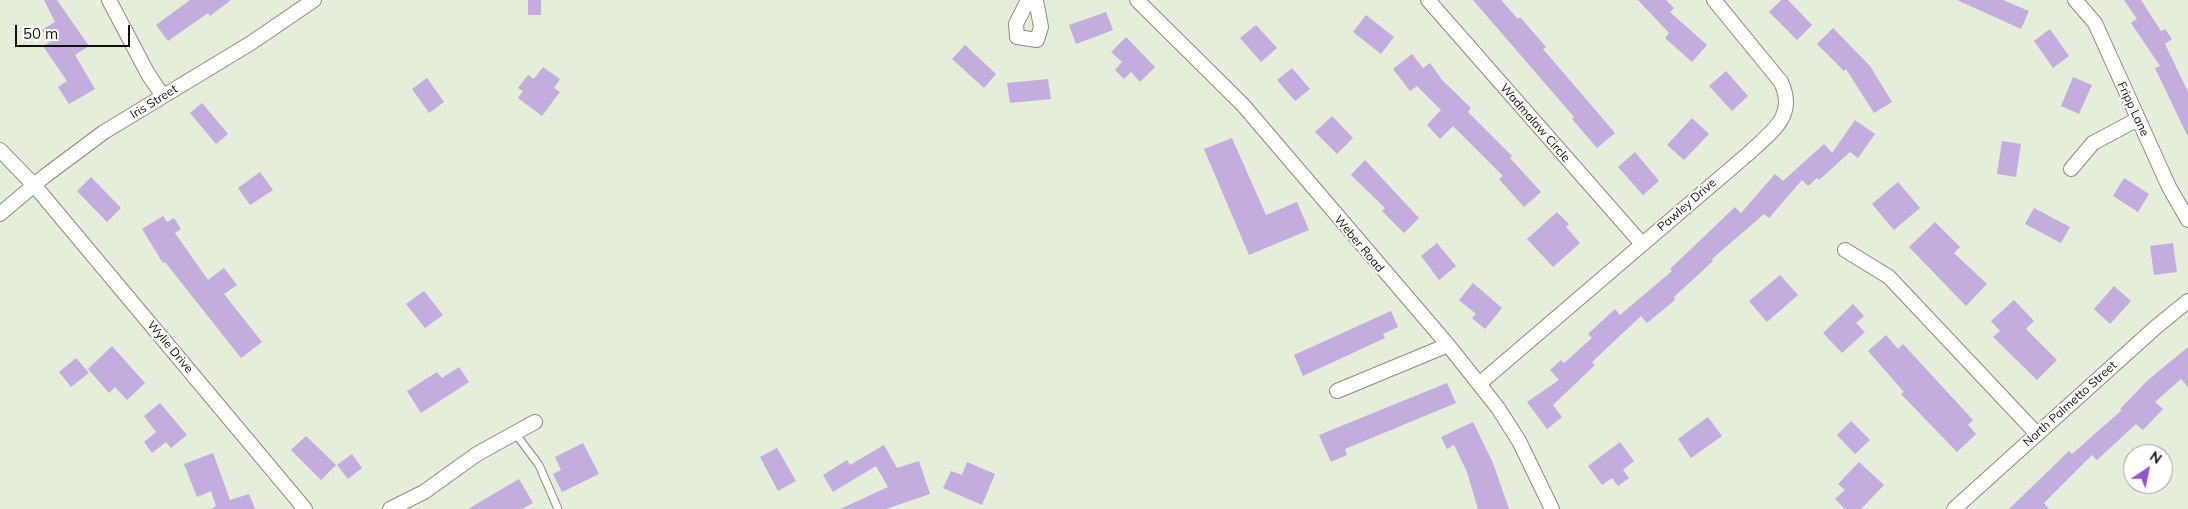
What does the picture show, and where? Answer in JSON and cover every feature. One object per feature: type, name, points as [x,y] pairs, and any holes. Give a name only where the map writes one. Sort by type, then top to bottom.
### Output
[{"type":"street","points":[[109,0],[148,74],[164,96]]},
{"type":"street","name":"Iris Street","points":[[0,214],[34,185],[104,132],[250,43],[314,0]]},
{"type":"street","points":[[1028,0],[1016,24],[1017,37],[1037,40],[1041,28],[1036,0]]},
{"type":"street","name":"Weber Road","points":[[1137,0],[1243,105],[1448,345],[1479,384],[1519,441],[1552,509]]},
{"type":"street","name":"Wadmalaw Circle","points":[[1428,0],[1642,244]]},
{"type":"street","name":"Pawley Drive","points":[[1479,384],[1749,153],[1770,133],[1785,114],[1788,104],[1781,82],[1714,0]]},
{"type":"street","name":"Fripp Lane","points":[[2076,0],[2094,23],[2169,187],[2188,220]]},
{"type":"street","points":[[2071,169],[2093,143],[2138,119]]},
{"type":"street","name":"Wylie Drive","points":[[0,150],[34,185],[305,509]]},
{"type":"street","points":[[1845,250],[1889,277],[2037,434]]},
{"type":"street","name":"North Palmetto Street","points":[[1954,509],[2156,327],[2188,301]]},
{"type":"street","points":[[1337,391],[1448,345]]},
{"type":"street","points":[[390,509],[424,492],[477,454],[535,422]]},
{"type":"lane","points":[[515,433],[539,465],[558,509]]},
{"type":"building","points":[[44,0],[57,0],[89,46],[75,55],[95,89],[69,104],[58,87],[67,81],[43,46],[50,42],[42,30],[55,22]]},
{"type":"building","points":[[190,0],[231,0],[210,16],[208,13],[168,41],[156,25]]},
{"type":"building","points":[[528,0],[541,0],[541,15],[528,15]]},
{"type":"building","points":[[1473,0],[1501,0],[1518,19],[1520,17],[1546,47],[1543,49],[1615,133],[1597,148],[1572,119],[1574,117]]},
{"type":"building","points":[[1638,0],[1666,0],[1674,8],[1670,12],[1707,45],[1692,62],[1665,38],[1669,33]]},
{"type":"building","points":[[1781,0],[1788,0],[1812,25],[1797,40],[1769,12]]},
{"type":"building","points":[[1957,0],[2003,0],[2029,11],[2021,29]]},
{"type":"building","points":[[2124,0],[2141,0],[2161,31],[2165,29],[2172,39],[2165,44],[2188,92],[2188,137],[2155,68],[2160,66],[2131,23],[2137,19]]},
{"type":"building","points":[[1106,12],[1113,30],[1076,44],[1069,25]]},
{"type":"building","points":[[1366,15],[1394,37],[1381,54],[1353,32]]},
{"type":"building","points":[[1256,25],[1277,48],[1261,62],[1240,38]]},
{"type":"building","points":[[1833,28],[1870,66],[1892,102],[1874,113],[1846,69],[1844,71],[1817,44]]},
{"type":"building","points":[[2050,29],[2069,56],[2053,68],[2034,41]]},
{"type":"building","points":[[1126,37],[1155,67],[1140,82],[1131,72],[1124,79],[1115,70],[1122,62],[1111,52]]},
{"type":"building","points":[[965,45],[996,74],[984,88],[952,59]]},
{"type":"building","points":[[1412,54],[1423,68],[1430,63],[1442,80],[1471,108],[1468,112],[1512,156],[1510,158],[1541,192],[1524,207],[1499,179],[1503,176],[1453,126],[1440,139],[1427,125],[1441,110],[1417,86],[1410,91],[1393,69]]},
{"type":"building","points":[[543,67],[560,79],[554,88],[560,92],[542,116],[518,98],[523,91],[518,88],[528,75],[534,79]]},
{"type":"building","points":[[1292,68],[1310,89],[1295,101],[1277,80]]},
{"type":"building","points":[[1726,71],[1748,96],[1732,111],[1709,86]]},
{"type":"building","points":[[2073,77],[2092,85],[2079,114],[2061,106]]},
{"type":"building","points":[[427,78],[444,102],[429,113],[412,89]]},
{"type":"building","points":[[1048,79],[1051,99],[1010,103],[1007,83]]},
{"type":"building","points":[[202,103],[228,134],[216,144],[190,113]]},
{"type":"building","points":[[1332,116],[1353,138],[1337,154],[1315,132]]},
{"type":"building","points":[[1692,118],[1709,134],[1684,160],[1667,145]]},
{"type":"building","points":[[1855,120],[1875,134],[1858,158],[1850,152],[1819,180],[1817,178],[1808,186],[1802,180],[1769,218],[1764,214],[1712,259],[1713,261],[1674,297],[1675,300],[1647,323],[1641,316],[1592,362],[1595,365],[1553,405],[1562,417],[1547,429],[1527,402],[1559,380],[1550,370],[1561,360],[1564,363],[1592,338],[1588,334],[1615,309],[1620,315],[1672,271],[1670,269],[1735,207],[1741,213],[1775,174],[1783,181],[1824,144],[1832,153]]},
{"type":"building","points":[[1232,138],[1266,215],[1297,202],[1309,230],[1249,255],[1204,149]]},
{"type":"building","points":[[2002,141],[2021,144],[2016,177],[1997,174]]},
{"type":"building","points":[[1635,152],[1659,181],[1643,195],[1618,167]]},
{"type":"building","points":[[1365,160],[1419,218],[1404,233],[1382,211],[1385,208],[1351,175]]},
{"type":"building","points":[[260,172],[273,190],[250,205],[238,188]]},
{"type":"building","points":[[91,177],[121,208],[107,222],[77,191]]},
{"type":"building","points":[[2124,178],[2149,194],[2138,212],[2113,196]]},
{"type":"building","points":[[1898,182],[1920,208],[1894,230],[1872,204]]},
{"type":"building","points":[[2034,208],[2070,227],[2061,243],[2025,224]]},
{"type":"building","points":[[1557,212],[1569,224],[1566,227],[1580,243],[1553,267],[1527,239]]},
{"type":"building","points":[[163,216],[167,222],[174,218],[181,229],[175,233],[208,280],[224,268],[237,285],[224,294],[262,342],[241,358],[165,262],[163,263],[142,229]]},
{"type":"building","points":[[1935,222],[1960,247],[1954,253],[1987,284],[1966,306],[1909,247]]},
{"type":"building","points":[[1437,243],[1456,266],[1439,280],[1421,256]]},
{"type":"building","points":[[2173,243],[2177,272],[2154,275],[2150,246]]},
{"type":"building","points":[[1780,275],[1798,295],[1767,322],[1749,301]]},
{"type":"building","points":[[1473,283],[1502,308],[1485,329],[1472,318],[1476,314],[1459,300]]},
{"type":"building","points":[[2114,286],[2131,301],[2110,324],[2094,309]]},
{"type":"building","points":[[424,291],[443,315],[425,328],[406,304]]},
{"type":"building","points":[[2014,300],[2034,321],[2026,329],[2057,360],[2037,380],[1993,337],[2000,331],[1991,321]]},
{"type":"building","points":[[1853,304],[1864,316],[1856,323],[1865,332],[1842,353],[1823,333]]},
{"type":"building","points":[[1391,311],[1398,327],[1383,334],[1385,338],[1303,376],[1294,355]]},
{"type":"building","points":[[1886,335],[1898,349],[1903,344],[1973,420],[1968,425],[1976,434],[1957,452],[1901,394],[1904,392],[1868,351]]},
{"type":"building","points":[[112,346],[145,383],[127,400],[115,387],[109,393],[88,369]]},
{"type":"building","points":[[2188,347],[2188,387],[2181,379],[2155,402],[2163,409],[2143,430],[2136,424],[2097,460],[2092,455],[2044,503],[2049,509],[2009,509],[2069,451],[2072,454],[2122,410],[2120,409],[2148,380]]},
{"type":"building","points":[[76,358],[89,373],[71,387],[59,372]]},
{"type":"building","points":[[459,367],[469,382],[421,413],[407,391],[437,372],[442,378]]},
{"type":"building","points":[[1447,383],[1456,403],[1345,449],[1347,455],[1331,462],[1319,435]]},
{"type":"building","points":[[160,403],[187,435],[171,448],[166,442],[152,453],[144,442],[156,432],[144,416]]},
{"type":"building","points":[[1708,417],[1722,436],[1691,458],[1678,439]]},
{"type":"building","points":[[1851,421],[1870,440],[1855,454],[1837,435]]},
{"type":"building","points":[[1473,422],[1493,463],[1509,509],[1478,509],[1467,472],[1454,445],[1447,449],[1441,437]]},
{"type":"building","points":[[306,436],[336,465],[321,480],[291,450]]},
{"type":"building","points":[[1620,442],[1634,461],[1623,470],[1629,478],[1618,486],[1612,478],[1602,485],[1588,466]]},
{"type":"building","points":[[583,443],[599,474],[562,492],[553,474],[561,470],[555,457]]},
{"type":"building","points":[[884,445],[897,468],[919,461],[930,494],[886,509],[840,509],[888,487],[876,466],[833,492],[823,475],[847,460],[850,465]]},
{"type":"building","points":[[777,448],[796,481],[778,491],[760,457]]},
{"type":"building","points":[[213,453],[230,500],[249,494],[255,509],[211,509],[216,506],[211,491],[197,497],[184,464]]},
{"type":"building","points":[[352,454],[362,468],[348,479],[337,465]]},
{"type":"building","points":[[967,462],[995,474],[982,505],[943,488],[951,471],[962,475]]},
{"type":"building","points":[[1859,462],[1884,485],[1861,509],[1845,509],[1835,499],[1845,490],[1838,484]]},
{"type":"building","points":[[519,479],[533,503],[522,509],[468,509]]}]
